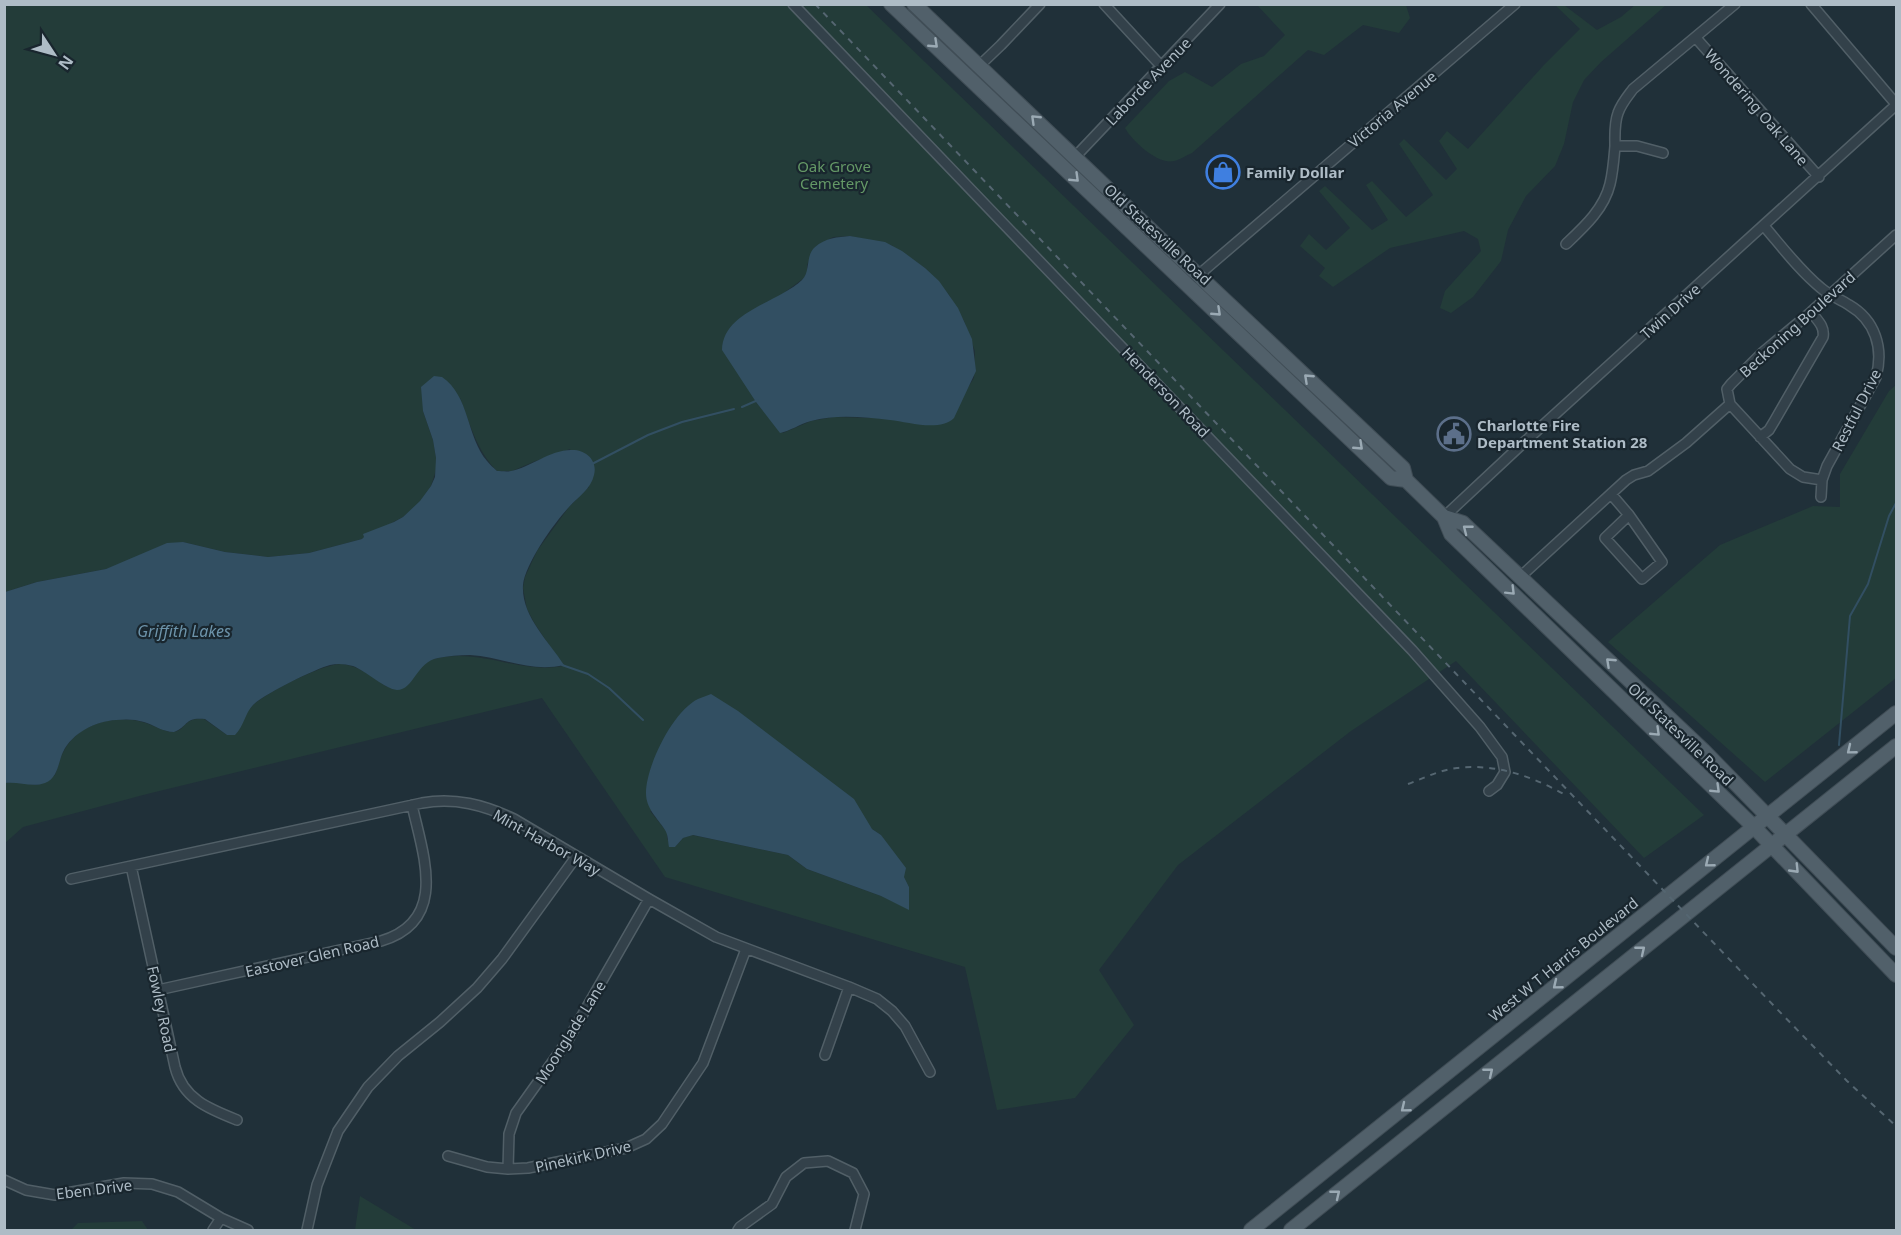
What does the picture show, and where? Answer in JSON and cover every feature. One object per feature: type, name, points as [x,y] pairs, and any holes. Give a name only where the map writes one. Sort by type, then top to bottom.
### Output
[{"type":"main road","name":"Old Statesville Road","points":[[891,4],[1403,468],[1406,480],[1444,517],[1451,534],[1755,827],[1896,975]]},
{"type":"main road","name":"Old Statesville Road","points":[[914,4],[1075,157],[1193,280]]},
{"type":"main road","name":"Old Statesville Road","points":[[1444,517],[1463,524],[1703,750],[1896,948]]},
{"type":"main road","name":"West W T Harris Boulevard","points":[[1251,1230],[1896,713]]},
{"type":"main road","points":[[1291,1230],[1896,746]]},
{"type":"main road","points":[[1850,926],[1896,963]]},
{"type":"street","name":"Henderson Road","points":[[793,4],[1424,663],[1480,727],[1502,757],[1505,772],[1497,785],[1489,791]]},
{"type":"street","points":[[979,66],[1040,4]]},
{"type":"street","points":[[1104,4],[1162,67]]},
{"type":"street","name":"Laborde Avenue","points":[[1075,157],[1220,4]]},
{"type":"street","name":"Victoria Avenue","points":[[1193,280],[1515,4]]},
{"type":"street","points":[[1566,244],[1595,213],[1610,185],[1617,115],[1622,104],[1633,89],[1735,4]]},
{"type":"street","points":[[1811,4],[1896,105]]},
{"type":"street","name":"Wondering Oak Lane","points":[[1696,38],[1819,177]]},
{"type":"street","name":"Twin Drive","points":[[1444,517],[1896,105]]},
{"type":"street","points":[[1615,146],[1637,146],[1663,153]]},
{"type":"street","name":"Restful Drive","points":[[1764,226],[1819,287],[1850,305],[1865,318],[1876,336],[1880,356],[1876,377],[1827,466],[1822,480],[1821,497]]},
{"type":"street","name":"Beckoning Boulevard","points":[[1730,404],[1727,389],[1731,384],[1763,352],[1896,235]]},
{"type":"street","points":[[1761,437],[1776,420],[1823,337],[1822,325],[1811,312]]},
{"type":"street","points":[[1520,577],[1626,480],[1648,471],[1686,443],[1730,404],[1790,469],[1803,477],[1822,480]]},
{"type":"street","points":[[1611,494],[1629,515],[1662,562],[1642,579],[1605,538],[1629,515]]},
{"type":"street","name":"Mint Harbor Way","points":[[71,879],[412,805],[449,801],[481,806],[514,819],[702,929],[746,949],[877,999],[905,1026],[930,1072]]},
{"type":"street","name":"Eastover Glen Road","points":[[158,990],[381,941],[402,931],[418,915],[427,885],[412,805]]},
{"type":"street","points":[[308,1230],[317,1185],[338,1131],[368,1087],[398,1056],[440,1023],[477,988],[502,959],[576,857]]},
{"type":"street","name":"Fowley Road","points":[[131,866],[174,1067],[183,1087],[192,1098],[203,1106],[237,1120]]},
{"type":"street","name":"Moonglade Lane","points":[[508,1169],[509,1134],[516,1113],[568,1040],[649,899]]},
{"type":"street","name":"Pinekirk Drive","points":[[448,1156],[477,1165],[508,1169],[547,1165],[626,1148],[652,1135],[703,1063],[746,949]]},
{"type":"street","points":[[825,1055],[849,987]]},
{"type":"street","points":[[738,1230],[771,1204],[786,1177],[804,1163],[828,1161],[853,1173],[864,1194],[855,1230]]},
{"type":"street","name":"Eben Drive","points":[[4,1180],[26,1190],[55,1195],[124,1183],[152,1184],[178,1192],[221,1218],[248,1230]]},
{"type":"street","points":[[213,1230],[221,1218]]},
{"type":"green space","name":"Oak Grove Cemetery","points":[[5,4],[866,5],[1704,815],[1644,858],[1456,661],[1351,731],[1178,865],[1099,970],[1134,1025],[1075,1098],[997,1110],[965,967],[665,877],[542,698],[147,794],[23,827],[5,843],[5,783],[37,785],[55,775],[63,752],[72,740],[89,727],[99,723],[132,720],[173,732],[180,730],[192,720],[204,719],[227,735],[247,711],[261,699],[296,679],[323,668],[342,664],[366,672],[387,687],[409,684],[426,662],[444,657],[475,657],[533,667],[563,666],[527,609],[523,588],[525,577],[537,551],[569,507],[589,487],[570,449],[512,471],[497,471],[479,446],[460,398],[423,411],[433,440],[436,470],[431,486],[420,502],[403,517],[362,539],[309,553],[268,557],[225,552],[183,542],[106,569],[37,582],[5,592]],"holes":[[[850,236],[891,245],[925,268],[949,295],[964,321],[975,351],[974,378],[964,394],[872,418],[834,417],[811,421],[783,433],[756,402],[750,390],[785,292],[804,278],[815,247],[833,237]],[[650,811],[872,829],[881,835],[909,887],[909,909],[881,896],[807,869],[788,855],[692,835],[683,838],[675,847],[667,839],[667,832]]]},
{"type":"green space","points":[[1257,5],[1406,5],[1410,18],[1399,33],[1363,25],[1324,55],[1308,50],[1192,153],[1168,161],[1146,151],[1125,128],[1169,81],[1185,72],[1212,87],[1241,64],[1264,56],[1285,35]]},
{"type":"green space","points":[[1555,5],[1564,5],[1597,30],[1621,17],[1635,5],[1666,5],[1601,62],[1584,80],[1573,102],[1564,144],[1555,166],[1526,196],[1508,230],[1501,261],[1473,297],[1451,313],[1440,308],[1445,291],[1481,251],[1478,239],[1464,231],[1390,248],[1333,287],[1319,276],[1325,268],[1300,246],[1309,234],[1326,250],[1350,228],[1319,191],[1325,186],[1372,230],[1388,220],[1366,185],[1372,181],[1406,217],[1433,195],[1399,144],[1404,139],[1446,180],[1457,169],[1439,141],[1447,131],[1468,149],[1543,66],[1580,29]]},
{"type":"green space","points":[[1896,385],[1896,678],[1765,782],[1608,642],[1720,545],[1813,506],[1840,507],[1840,474],[1889,391]]},
{"type":"green space","points":[[360,1196],[416,1230],[355,1230]]},
{"type":"green space","points":[[142,1221],[148,1230],[71,1230],[78,1223]]},
{"type":"water","points":[[850,236],[885,242],[902,251],[939,281],[958,308],[972,339],[976,371],[954,418],[948,422],[924,425],[870,418],[840,417],[811,421],[780,433],[756,402],[722,350],[725,337],[741,317],[802,280],[815,247],[827,240]]},
{"type":"water","name":"Griffith Lakes","points":[[434,376],[442,377],[458,395],[480,451],[497,471],[518,469],[548,456],[571,450],[581,451],[592,460],[595,470],[590,484],[548,533],[534,555],[523,585],[526,607],[531,618],[564,665],[528,666],[470,655],[438,658],[425,665],[407,686],[397,690],[387,687],[353,666],[330,665],[290,682],[259,700],[250,708],[235,735],[227,735],[205,719],[193,719],[174,732],[137,720],[108,721],[85,729],[72,739],[63,752],[53,778],[49,781],[35,785],[5,783],[5,592],[37,582],[106,569],[167,543],[183,542],[225,552],[268,557],[309,553],[362,539],[363,534],[403,517],[420,501],[435,477],[436,458],[433,440],[423,411],[421,387]]},
{"type":"water","points":[[711,694],[738,711],[854,799],[872,829],[881,835],[906,868],[904,877],[909,887],[909,910],[881,896],[807,869],[788,855],[693,835],[683,838],[675,847],[669,847],[666,832],[646,799],[647,782],[663,740],[679,715],[698,699]]},
{"type":"waterway","points":[[742,407],[758,400]]},
{"type":"waterway","points":[[592,464],[648,435],[682,422],[734,409]]},
{"type":"waterway","points":[[1839,745],[1850,616],[1868,584],[1889,516],[1896,503]]},
{"type":"waterway","points":[[562,665],[588,674],[609,688],[643,720]]},
{"type":"railway","points":[[815,4],[1776,1008],[1847,1081],[1896,1126]]},
{"type":"railway","points":[[1408,784],[1451,769],[1486,768],[1528,777],[1567,796]]},
{"type":"place","name":"Family Dollar","points":[[1223,172]]},
{"type":"place","name":"Charlotte Fire Department Station 28","points":[[1454,434]]}]
